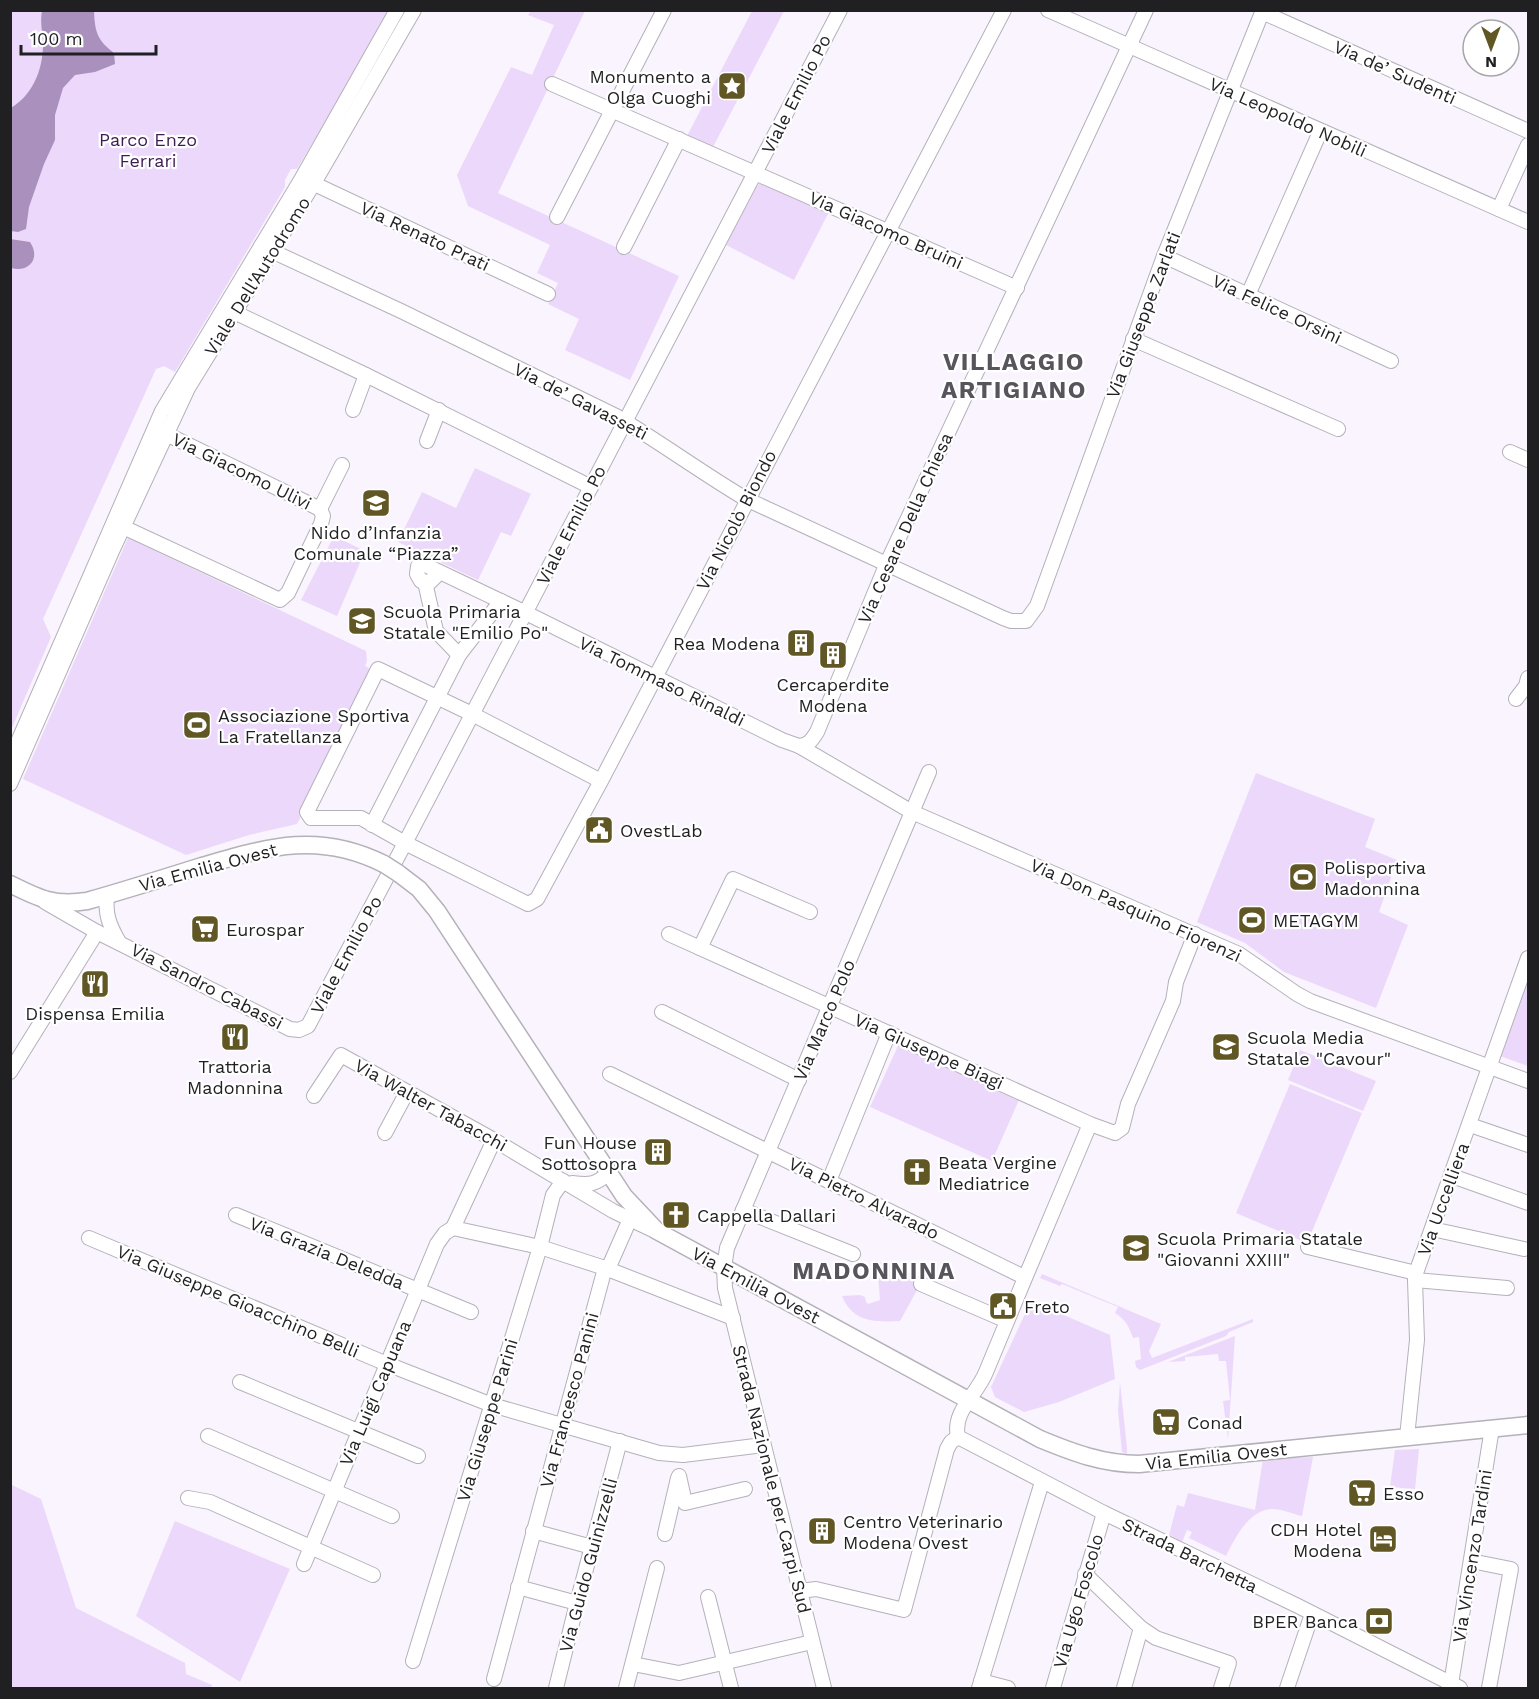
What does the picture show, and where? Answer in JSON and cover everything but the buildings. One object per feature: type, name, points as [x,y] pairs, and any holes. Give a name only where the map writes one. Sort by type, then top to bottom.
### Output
[{"type":"main road","name":"Via Emilia Ovest","points":[[10,884],[44,901],[71,903],[107,895],[258,850],[292,844],[339,847],[360,853],[391,869],[426,897],[464,949],[624,1196],[657,1231],[1040,1439],[1071,1452],[1097,1461],[1124,1465],[1528,1424]]},
{"type":"street","name":"Viale Dell'Autodromo","points":[[308,181],[397,10]]},
{"type":"street","name":"Viale Dell'Autodromo","points":[[108,546],[123,527],[167,434],[183,385],[414,10]]},
{"type":"street","points":[[557,217],[664,10]]},
{"type":"street","name":"Viale Emilio Po","points":[[295,1030],[304,1029],[313,1018],[840,10]]},
{"type":"street","name":"Via Nicolò Biondo","points":[[405,843],[528,904],[541,895],[656,677],[746,499],[1004,10]]},
{"type":"street","name":"Via Leopoldo Nobili","points":[[1048,10],[1528,222]]},
{"type":"street","name":"Via Cesare Della Chiesa","points":[[799,746],[812,741],[817,732],[887,563],[1146,10]]},
{"type":"street","name":"Via Giuseppe Zarlati","points":[[1026,621],[1037,606],[1164,256],[1262,11]]},
{"type":"street","name":"Via de’ Sudenti","points":[[1262,11],[1528,131]]},
{"type":"street","name":"Via Giacomo Bruini","points":[[552,84],[1017,288]]},
{"type":"street","points":[[1248,295],[1320,132]]},
{"type":"street","points":[[624,247],[679,139]]},
{"type":"street","points":[[1499,209],[1528,145]]},
{"type":"street","name":"Via Renato Prati","points":[[308,181],[548,294]]},
{"type":"street","name":"Viale Dell'Autodromo","points":[[10,784],[108,546],[153,428],[234,312],[266,248]]},
{"type":"street","name":"Via de’ Gavasseti","points":[[266,248],[625,422],[647,434],[706,476],[746,499],[1004,618],[1011,621],[1026,621]]},
{"type":"street","name":"Via Felice Orsini","points":[[1164,256],[1391,361]]},
{"type":"street","points":[[234,312],[439,410],[591,487]]},
{"type":"street","points":[[1133,339],[1338,429]]},
{"type":"street","points":[[353,410],[366,375]]},
{"type":"street","points":[[427,441],[439,410]]},
{"type":"street","name":"Via Giacomo Ulivi","points":[[153,428],[320,509],[342,465]]},
{"type":"street","points":[[1510,452],[1528,460]]},
{"type":"street","points":[[123,527],[280,600],[288,593],[321,524],[323,516],[320,509]]},
{"type":"street","name":"Via Tommaso Rinaldi","points":[[459,655],[436,631],[425,582],[418,578],[418,566],[421,563],[782,740],[799,746],[912,812]]},
{"type":"street","points":[[372,825],[459,655],[501,601]]},
{"type":"street","name":"Viale Dell'Autodromo","points":[[10,760],[73,628]]},
{"type":"street","points":[[405,843],[361,818],[311,818],[307,812],[378,669],[472,714],[601,781]]},
{"type":"street","points":[[1516,699],[1526,686],[1528,678]]},
{"type":"street","name":"Via Marco Polo","points":[[724,1268],[727,1248],[929,772]]},
{"type":"street","name":"Via Don Pasquino Fiorenzi","points":[[912,812],[1239,954],[1310,1001],[1524,1085]]},
{"type":"street","points":[[700,948],[733,879],[810,912]]},
{"type":"street","name":"Via Sandro Cabassi","points":[[107,895],[106,916],[119,942]]},
{"type":"street","name":"Via Sandro Cabassi","points":[[44,901],[97,932],[295,1030]]},
{"type":"street","points":[[10,1072],[97,932]]},
{"type":"street","name":"Via Giuseppe Biagi","points":[[669,934],[1090,1124],[1111,1132],[1118,1132],[1122,1128],[1128,1104],[1173,1001],[1176,982],[1195,934]]},
{"type":"street","name":"Via Uccelliera","points":[[1407,1437],[1417,1340],[1416,1277],[1528,958]]},
{"type":"street","points":[[662,1012],[799,1080]]},
{"type":"street","points":[[829,1181],[889,1033]]},
{"type":"street","name":"Via Walter Tabacchi","points":[[314,1096],[341,1055],[630,1219],[657,1231]]},
{"type":"street","name":"Via Pietro Alvarado","points":[[610,1074],[1024,1277]]},
{"type":"street","points":[[385,1133],[407,1092]]},
{"type":"street","points":[[800,1591],[816,1589],[904,1610],[947,1449],[958,1437],[960,1412],[980,1386],[1090,1124]]},
{"type":"street","name":"Via Uccelliera","points":[[1470,1125],[1528,1145]]},
{"type":"street","name":"Via Luigi Capuana","points":[[304,1564],[437,1244],[445,1233],[453,1228],[494,1140]]},
{"type":"street","name":"Via Walter Tabacchi","points":[[563,1181],[589,1185],[600,1181],[609,1173]]},
{"type":"street","points":[[1452,1176],[1528,1203]]},
{"type":"street","name":"Via Walter Tabacchi","points":[[563,1181],[603,1200],[613,1201],[624,1196]]},
{"type":"street","name":"Via Giuseppe Parini","points":[[413,1661],[540,1246],[553,1195],[563,1181]]},
{"type":"street","points":[[743,1210],[853,1254]]},
{"type":"street","name":"Via Grazia Deledda","points":[[236,1215],[471,1312]]},
{"type":"street","name":"Via Francesco Panini","points":[[494,1679],[562,1424],[607,1269],[630,1219]]},
{"type":"street","points":[[453,1228],[540,1246],[607,1269],[733,1318]]},
{"type":"street","points":[[1432,1229],[1524,1249]]},
{"type":"street","name":"Via Giuseppe Gioacchino Belli","points":[[90,1238],[387,1364],[492,1405],[659,1453],[683,1455],[763,1446]]},
{"type":"street","name":"Via Uccelliera","points":[[1308,1247],[1416,1277]]},
{"type":"street","name":"Strada Nazionale per Carpi Sud","points":[[724,1268],[725,1288],[824,1689]]},
{"type":"street","points":[[1416,1277],[1507,1288]]},
{"type":"street","points":[[921,1284],[1007,1321]]},
{"type":"street","points":[[240,1382],[418,1456]]},
{"type":"street","name":"Via Vincenzo Tardini","points":[[1456,1686],[1471,1561],[1492,1428]]},
{"type":"street","points":[[208,1436],[392,1516]]},
{"type":"street","name":"Strada Barchetta","points":[[958,1437],[1104,1514],[1456,1686]]},
{"type":"street","name":"Via Guido Guinizzelli","points":[[556,1689],[620,1441]]},
{"type":"street","points":[[665,1534],[683,1455]]},
{"type":"street","points":[[679,1476],[685,1503],[745,1489]]},
{"type":"street","points":[[1008,1689],[980,1685],[1042,1482]]},
{"type":"street","points":[[188,1498],[210,1503],[373,1575]]},
{"type":"street","name":"Via Ugo Foscolo","points":[[1053,1689],[1104,1514]]},
{"type":"street","points":[[533,1531],[592,1546]]},
{"type":"street","points":[[1471,1561],[1511,1569],[1489,1689]]},
{"type":"street","points":[[626,1689],[657,1568]]},
{"type":"street","points":[[1085,1574],[1141,1628],[1156,1638],[1229,1663],[1221,1689]]},
{"type":"street","points":[[518,1587],[577,1603]]},
{"type":"street","points":[[708,1597],[731,1689]]},
{"type":"street","points":[[1287,1689],[1312,1614]]},
{"type":"street","points":[[1124,1689],[1141,1628]]},
{"type":"street","points":[[633,1664],[679,1673],[812,1642]]},
{"type":"green space","name":"Parco Enzo Ferrari","points":[[11,11],[391,11],[297,169],[291,169],[285,180],[285,187],[175,372],[164,366],[156,369],[43,619],[51,637],[11,730]]},
{"type":"green space","points":[[531,11],[585,11],[498,193],[679,276],[630,380],[565,350],[579,319],[548,304],[558,283],[537,273],[550,245],[468,206],[457,175],[511,67],[532,75],[554,25],[528,15]]},
{"type":"green space","points":[[752,11],[784,11],[712,149],[687,136]]},
{"type":"green space","points":[[759,184],[829,212],[794,280],[726,245]]},
{"type":"green space","points":[[475,468],[531,494],[511,536],[501,532],[478,580],[398,542],[422,492],[456,508]]},
{"type":"green space","points":[[334,536],[365,551],[337,616],[301,600]]},
{"type":"green space","name":"Associazione Sportiva La Fratellanza","points":[[128,538],[366,651],[365,666],[376,672],[297,824],[249,835],[186,855],[23,779]]},
{"type":"green space","name":"Polisportiva Madonnina","points":[[1256,773],[1375,819],[1365,847],[1397,860],[1379,912],[1408,925],[1376,1008],[1284,972],[1245,943],[1197,922]]},
{"type":"green space","points":[[1528,981],[1528,1066],[1500,1056]]},
{"type":"green space","points":[[898,1046],[1019,1100],[992,1161],[870,1107]]},
{"type":"green space","points":[[1300,1050],[1376,1081],[1363,1111],[1288,1080]]},
{"type":"green space","points":[[1290,1084],[1362,1113],[1307,1243],[1236,1213]]},
{"type":"green space","points":[[877,1262],[886,1263],[923,1279],[900,1321],[874,1321],[859,1316],[852,1311],[842,1296],[860,1295],[865,1297],[868,1304],[880,1300]]},
{"type":"green space","points":[[1042,1274],[1161,1324],[1149,1351],[1152,1358],[1253,1319],[1253,1322],[1229,1332],[1226,1336],[1140,1370],[1136,1367],[1135,1361],[1141,1359],[1139,1337],[1133,1338],[1126,1323],[1115,1313],[1118,1307],[1062,1284],[1060,1286],[1040,1278]]},
{"type":"green space","points":[[1031,1301],[1110,1335],[1115,1379],[1059,1402],[1024,1412],[995,1397],[991,1387]]},
{"type":"green space","points":[[1235,1336],[1228,1439],[1223,1401],[1230,1400],[1226,1361],[1219,1361],[1218,1354],[1185,1357],[1185,1361],[1168,1362]]},
{"type":"green space","points":[[1120,1382],[1127,1454],[1122,1452],[1118,1411]]},
{"type":"green space","points":[[1419,1449],[1415,1489],[1390,1487],[1395,1450]]},
{"type":"green space","points":[[1313,1457],[1302,1516],[1273,1509],[1264,1510],[1244,1526],[1226,1556],[1189,1538],[1192,1532],[1187,1530],[1182,1542],[1169,1535],[1177,1505],[1184,1507],[1188,1493],[1255,1510],[1263,1459]]},
{"type":"green space","points":[[10,1484],[41,1499],[76,1608],[185,1663],[186,1674],[212,1685],[211,1688],[11,1688]]},
{"type":"green space","points":[[175,1521],[290,1569],[240,1682],[136,1616]]},
{"type":"shaded area","points":[[42,11],[94,11],[98,35],[114,53],[115,64],[95,72],[75,75],[63,88],[55,115],[55,140],[29,207],[26,229],[18,232],[11,231],[11,108],[32,87],[40,69],[43,49]]},
{"type":"shaded area","points":[[10,239],[30,242],[34,259],[28,266],[11,268]]},
{"type":"place","name":"Monumento a Olga Cuoghi","points":[[732,86]]},
{"type":"place","name":"Nido d’Infanzia Comunale “Piazza”","points":[[376,503]]},
{"type":"place","name":"Scuola Primaria Statale \"Emilio Po\"","points":[[362,621]]},
{"type":"place","name":"Rea Modena","points":[[801,643]]},
{"type":"place","name":"Cercaperdite Modena","points":[[833,655]]},
{"type":"place","name":"Associazione Sportiva La Fratellanza","points":[[197,725]]},
{"type":"place","name":"OvestLab","points":[[599,830]]},
{"type":"place","name":"Polisportiva Madonnina","points":[[1303,877]]},
{"type":"place","name":"METAGYM","points":[[1252,920]]},
{"type":"place","name":"Eurospar","points":[[205,929]]},
{"type":"place","name":"Dispensa Emilia","points":[[95,984]]},
{"type":"place","name":"Trattoria Madonnina","points":[[235,1037]]},
{"type":"place","name":"Scuola Media Statale \"Cavour\"","points":[[1226,1047]]},
{"type":"place","name":"Fun House Sottosopra","points":[[658,1152]]},
{"type":"place","name":"Beata Vergine Mediatrice","points":[[917,1172]]},
{"type":"place","name":"Cappella Dallari","points":[[676,1215]]},
{"type":"place","name":"Scuola Primaria Statale \"Giovanni XXIII\"","points":[[1136,1248]]},
{"type":"place","name":"Freto","points":[[1003,1306]]},
{"type":"place","name":"Conad","points":[[1166,1422]]},
{"type":"place","name":"Esso","points":[[1362,1493]]},
{"type":"place","name":"Centro Veterinario Modena Ovest","points":[[822,1531]]},
{"type":"place","name":"CDH Hotel Modena","points":[[1383,1539]]},
{"type":"place","name":"BPER Banca","points":[[1379,1621]]},
{"type":"district","name":"VILLAGGIO ARTIGIANO","points":[[1014,376]]},
{"type":"district","name":"MADONNINA","points":[[874,1271]]}]
